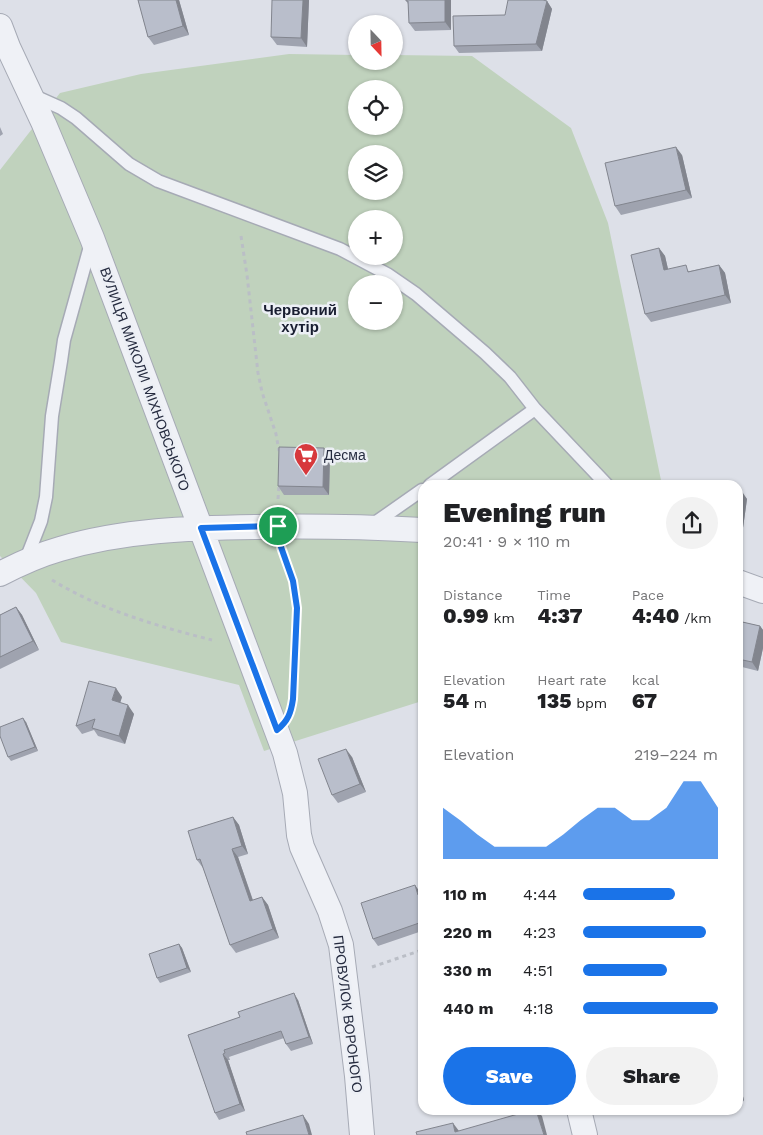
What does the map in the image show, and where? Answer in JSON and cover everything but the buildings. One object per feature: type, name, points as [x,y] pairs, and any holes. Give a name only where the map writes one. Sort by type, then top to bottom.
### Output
[{"type":"street","name":"ВУЛИЦЯ МИКОЛИ МІХНОВСЬКОГО","points":[[0,26],[92,238],[201,528]]},
{"type":"street","points":[[0,574],[24,562],[59,549],[108,538],[154,531],[278,526],[418,530]]},
{"type":"street","name":"ПРОВУЛОК ВОРОНОГО","points":[[201,528],[285,753],[293,781],[302,847],[330,911],[341,945],[356,1066],[362,1135]]},
{"type":"street","points":[[743,584],[763,591]]},
{"type":"street","points":[[580,1115],[585,1135]]},
{"type":"lane","points":[[32,96],[61,108],[76,118],[129,164],[144,174],[165,184],[340,249],[387,274],[416,294],[485,352],[602,480]]},
{"type":"lane","points":[[24,562],[42,521],[46,497],[52,416],[60,361],[92,238]]},
{"type":"lane","points":[[437,480],[536,409]]},
{"type":"lane","points":[[370,527],[418,493]]},
{"type":"path","points":[[234,209],[243,246],[258,373],[262,392],[276,434],[279,456]]},
{"type":"path","points":[[277,730],[288,718],[293,699],[297,608],[293,581],[281,547],[278,526],[279,482]]},
{"type":"path","points":[[24,562],[85,598],[125,614],[163,627],[219,642],[242,637]]},
{"type":"path","points":[[346,976],[418,951]]},
{"type":"green space","points":[[289,54],[348,55],[348,70],[403,70],[403,55],[472,56],[571,128],[608,223],[661,480],[418,480],[418,702],[264,751],[239,685],[61,642],[36,593],[0,556],[0,170],[60,93],[141,74]]},
{"type":"place","name":"Десма","points":[[306,476]]},
{"type":"district","name":"Червоний хутір","points":[[300,318]]},
{"type":"route","points":[[278,526],[281,547],[293,581],[297,608],[293,699],[288,718],[277,730],[201,528],[278,526]]}]
